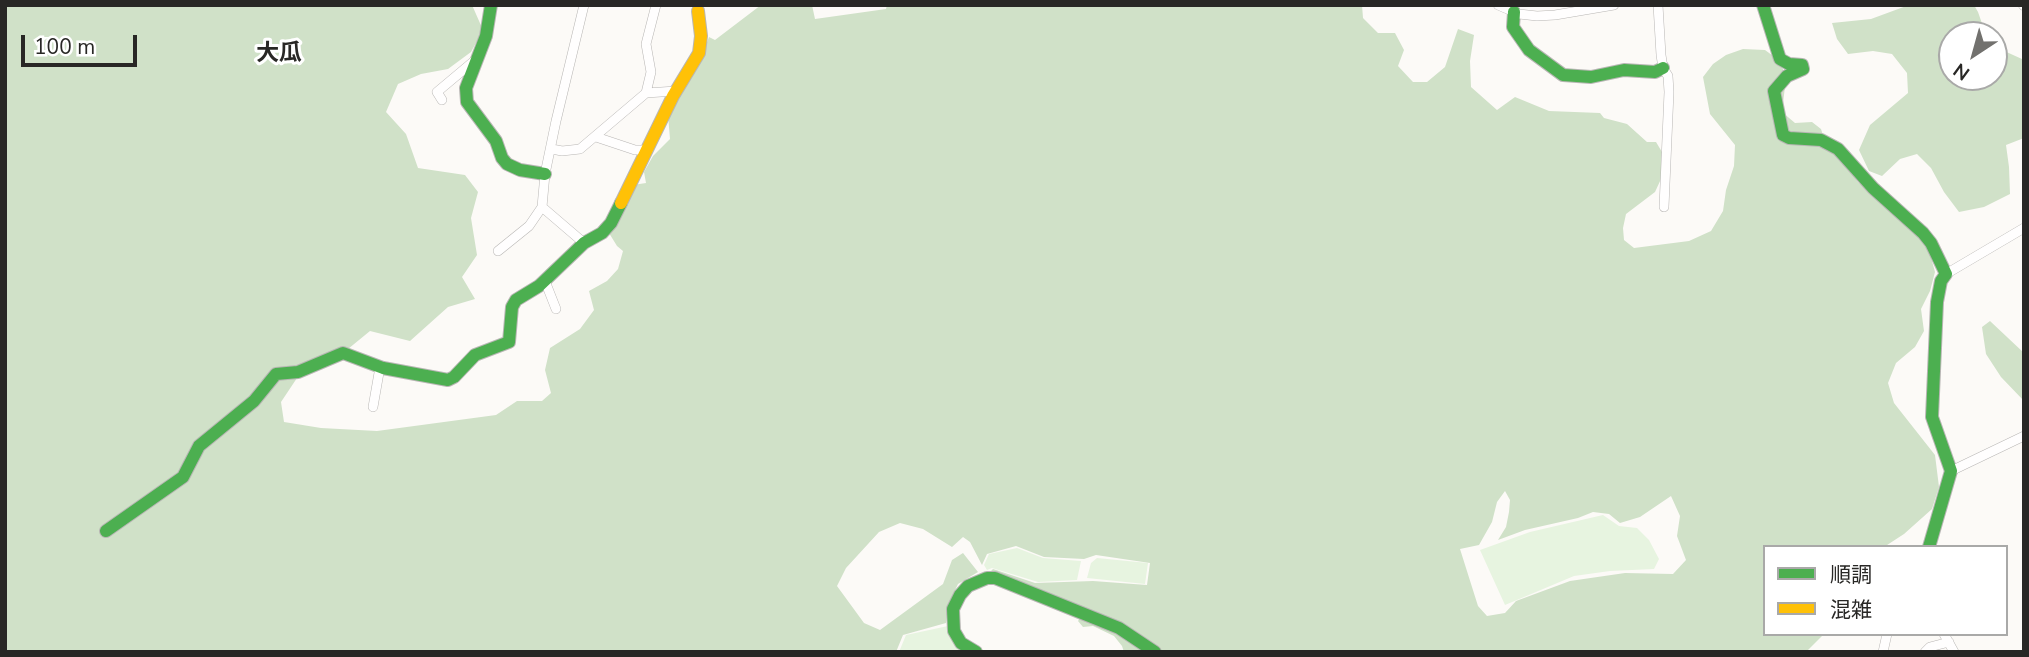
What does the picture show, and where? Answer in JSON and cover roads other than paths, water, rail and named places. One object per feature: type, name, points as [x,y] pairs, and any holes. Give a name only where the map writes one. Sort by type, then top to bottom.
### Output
[{"type":"street","points":[[491,5],[485,36],[466,88],[467,102],[496,141],[507,164],[520,170],[545,174]]},
{"type":"street","points":[[498,251],[529,226],[542,207],[545,174],[584,5]]},
{"type":"street","points":[[552,149],[580,149],[646,93],[651,72],[646,44],[656,5]]},
{"type":"street","points":[[1498,5],[1514,12],[1537,16],[1614,5]]},
{"type":"street","points":[[1658,5],[1663,68],[1668,76],[1669,92],[1664,207]]},
{"type":"street","points":[[1763,5],[1769,33],[1780,59],[1789,64],[1802,65],[1803,69],[1787,76],[1774,91],[1783,135],[1789,138],[1821,140],[1838,149],[1873,188],[1923,233],[1946,274]]},
{"type":"street","points":[[106,531],[183,477],[199,446],[231,417],[254,401],[276,374],[298,372],[343,353],[380,367],[448,380],[475,355],[509,342],[512,307],[516,300],[545,281],[584,243],[607,228],[676,90],[699,53],[701,36],[698,11]]},
{"type":"street","points":[[1514,12],[1513,27],[1530,50],[1563,75],[1591,77],[1624,70],[1655,72],[1663,68]]},
{"type":"street","points":[[442,100],[437,92],[478,58]]},
{"type":"street","points":[[646,93],[676,90]]},
{"type":"street","points":[[596,137],[628,148],[648,150]]},
{"type":"street","points":[[542,207],[584,243]]},
{"type":"street","points":[[1930,545],[1951,471],[1932,417],[1937,302],[1941,281],[1946,274],[2024,228]]},
{"type":"street","points":[[545,281],[556,309]]},
{"type":"street","points":[[373,407],[380,367]]},
{"type":"street","points":[[1951,471],[2024,436]]},
{"type":"street","points":[[976,652],[961,643],[954,631],[953,610],[968,586],[986,578],[995,578],[1119,628],[1155,652]]},
{"type":"street","points":[[1925,652],[1946,638],[1954,652]]},
{"type":"district","name":"大瓜","points":[[279,54]]}]
